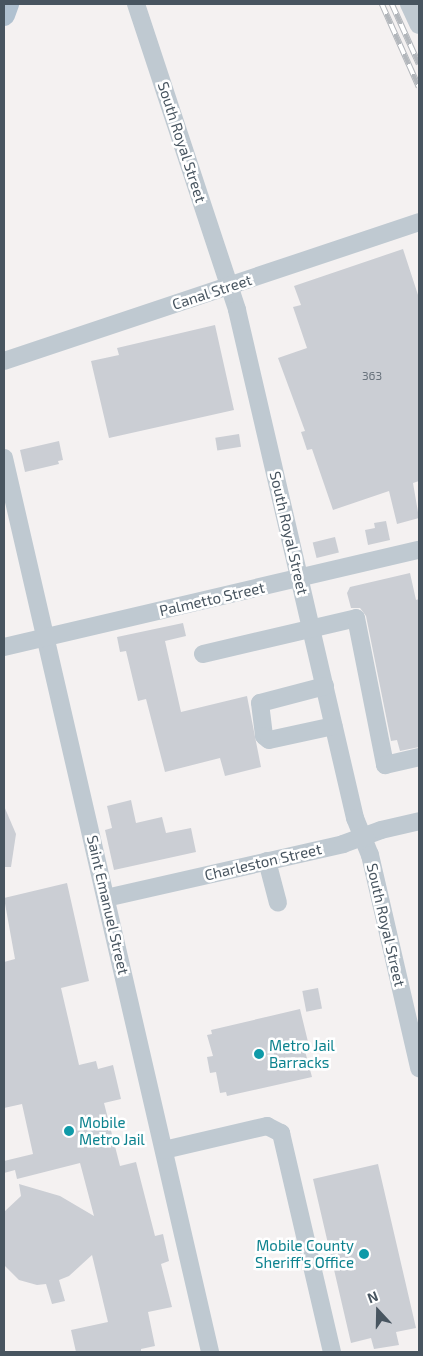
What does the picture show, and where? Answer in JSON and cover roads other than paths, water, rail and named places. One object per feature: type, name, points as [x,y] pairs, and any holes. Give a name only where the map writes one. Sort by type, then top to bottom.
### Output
[{"type":"main road","points":[[4,15],[8,4]]},
{"type":"street","name":"South Royal Street","points":[[136,4],[229,286],[312,628],[355,818],[370,855],[419,1068]]},
{"type":"street","points":[[410,4],[419,25]]},
{"type":"street","name":"Canal Street","points":[[4,362],[419,222]]},
{"type":"street","name":"Saint Emanuel Street","points":[[4,458],[210,1352]]},
{"type":"street","name":"Palmetto Street","points":[[4,647],[419,550]]},
{"type":"street","points":[[203,654],[356,618],[385,765],[419,757]]},
{"type":"street","points":[[325,686],[260,703],[264,736],[269,740],[334,726]]},
{"type":"street","name":"Charleston Street","points":[[106,898],[267,861],[419,821]]},
{"type":"street","points":[[267,861],[278,903]]},
{"type":"street","points":[[164,1150],[267,1126],[281,1133],[332,1352]]},
{"type":"railway","points":[[382,4],[419,87]]},
{"type":"railway","points":[[392,4],[419,64]]},
{"type":"place","name":"Metro Jail Barracks","points":[[259,1054]]},
{"type":"place","name":"Mobile Metro Jail","points":[[69,1131]]},
{"type":"place","name":"Mobile County Sheriff's Office","points":[[364,1254]]}]
